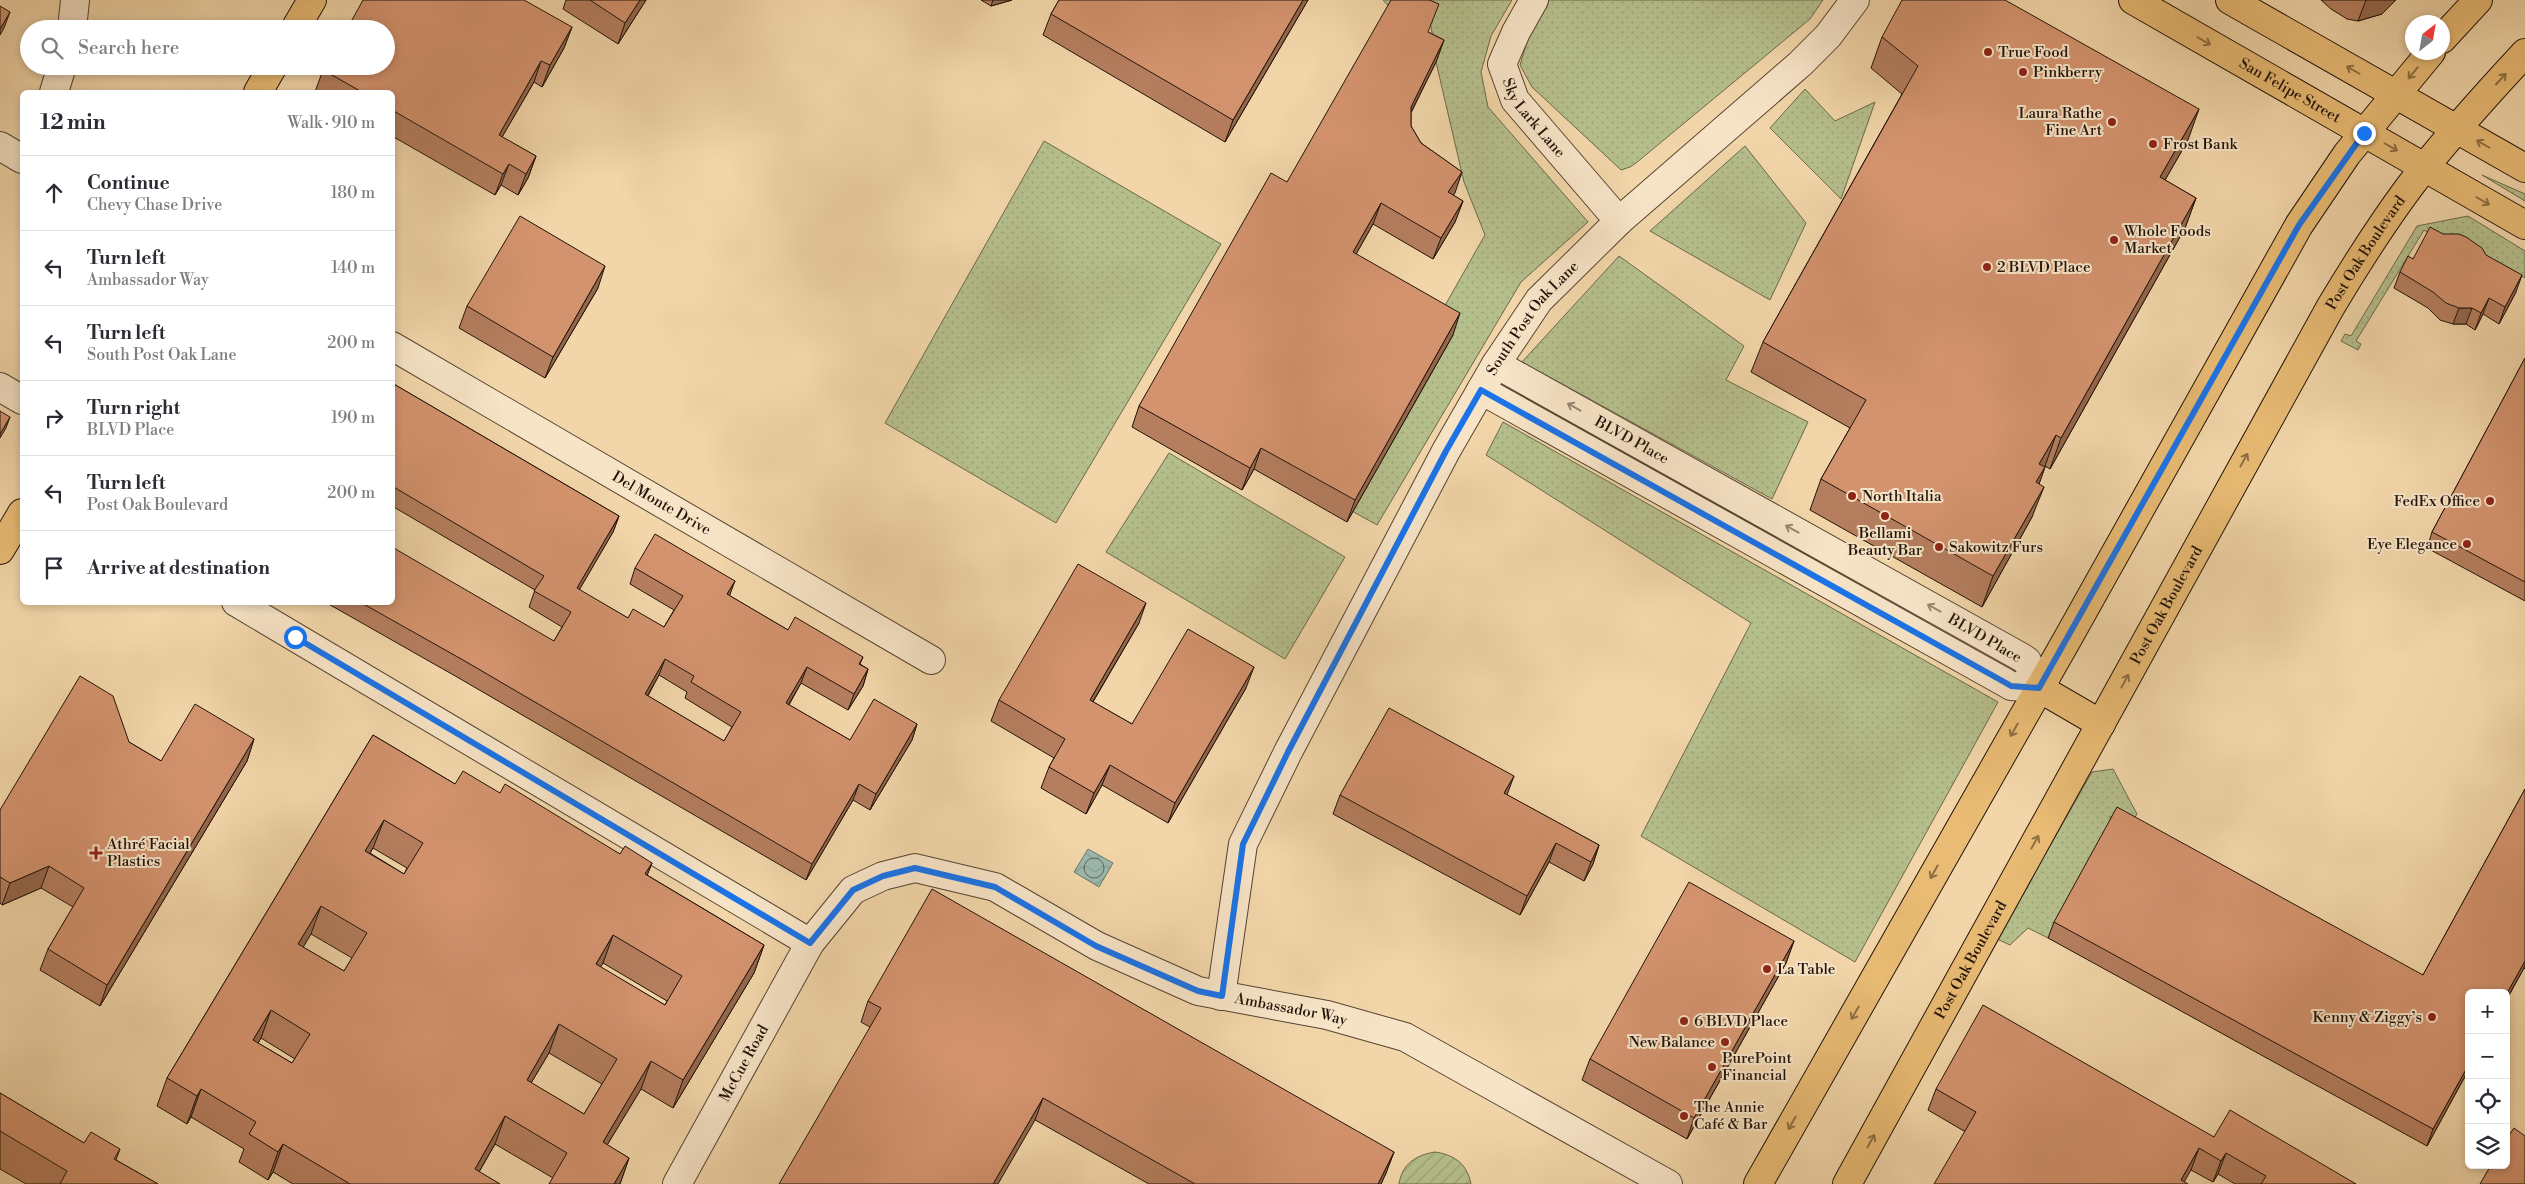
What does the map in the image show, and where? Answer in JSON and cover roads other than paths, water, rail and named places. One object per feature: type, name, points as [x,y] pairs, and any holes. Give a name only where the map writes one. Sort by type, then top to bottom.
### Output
[{"type":"main road","points":[[300,20],[312,0]]},
{"type":"main road","name":"San Felipe Street","points":[[2133,0],[2525,225]]},
{"type":"main road","points":[[2230,0],[2525,168]]},
{"type":"main road","points":[[2450,30],[2478,0]]},
{"type":"main road","name":"Post Oak Boulevard","points":[[1847,1184],[2356,264],[2457,129],[2525,53]]},
{"type":"main road","points":[[1758,1184],[2299,225],[2364,133],[2424,60]]},
{"type":"main road","points":[[259,90],[268,75]]},
{"type":"main road","points":[[0,550],[20,515]]},
{"type":"main road","points":[[2039,688],[2101,724]]},
{"type":"street","points":[[73,20],[75,0]]},
{"type":"street","name":"Sky Lark Lane","points":[[1534,0],[1516,32],[1502,64],[1515,100],[1620,221]]},
{"type":"street","name":"South Post Oak Lane","points":[[1222,996],[1243,844],[1446,451],[1496,364],[1539,300],[1620,221],[1800,64],[1828,36],[1856,0]]},
{"type":"street","points":[[55,90],[59,75]]},
{"type":"street","points":[[0,146],[20,157]]},
{"type":"street","name":"Del Monte Drive","points":[[395,348],[930,660]]},
{"type":"street","name":"BLVD Place","points":[[1481,390],[2011,686],[2039,688],[2027,661],[2021,657],[1496,364]]},
{"type":"street","points":[[0,386],[20,399]]},
{"type":"street","points":[[241,605],[810,943]]},
{"type":"street","name":"Ambassador Way","points":[[810,943],[853,890],[883,876],[915,868],[995,887],[1096,946],[1198,991],[1327,1015],[1405,1037],[1668,1184]]},
{"type":"street","name":"McCue Road","points":[[677,1184],[810,943]]},
{"type":"water","points":[[1088,849],[1113,863],[1099,887],[1074,872]]},
{"type":"place","name":"True Food","points":[[1988,52]]},
{"type":"place","name":"Pinkberry","points":[[2023,72]]},
{"type":"place","name":"Laura Rathe Fine Art","points":[[2112,122]]},
{"type":"place","name":"Frost Bank","points":[[2153,144]]},
{"type":"place","name":"Whole Foods Market","points":[[2114,240]]},
{"type":"place","name":"2 BLVD Place","points":[[1987,267]]},
{"type":"place","name":"North Italia","points":[[1852,496]]},
{"type":"place","name":"FedEx Office","points":[[2490,501]]},
{"type":"place","name":"Bellami Beauty Bar","points":[[1885,516]]},
{"type":"place","name":"Eye Elegance","points":[[2467,544]]},
{"type":"place","name":"Sakowitz Furs","points":[[1939,547]]},
{"type":"place","name":"Athré Facial Plastics","points":[[96,853]]},
{"type":"place","name":"La Table","points":[[1767,969]]},
{"type":"place","name":"Kenny & Ziggy’s","points":[[2432,1017]]},
{"type":"place","name":"6 BLVD Place","points":[[1684,1021]]},
{"type":"place","name":"New Balance","points":[[1725,1042]]},
{"type":"place","name":"PurePoint Financial","points":[[1712,1067]]},
{"type":"place","name":"The Annie Café & Bar","points":[[1684,1116]]}]
